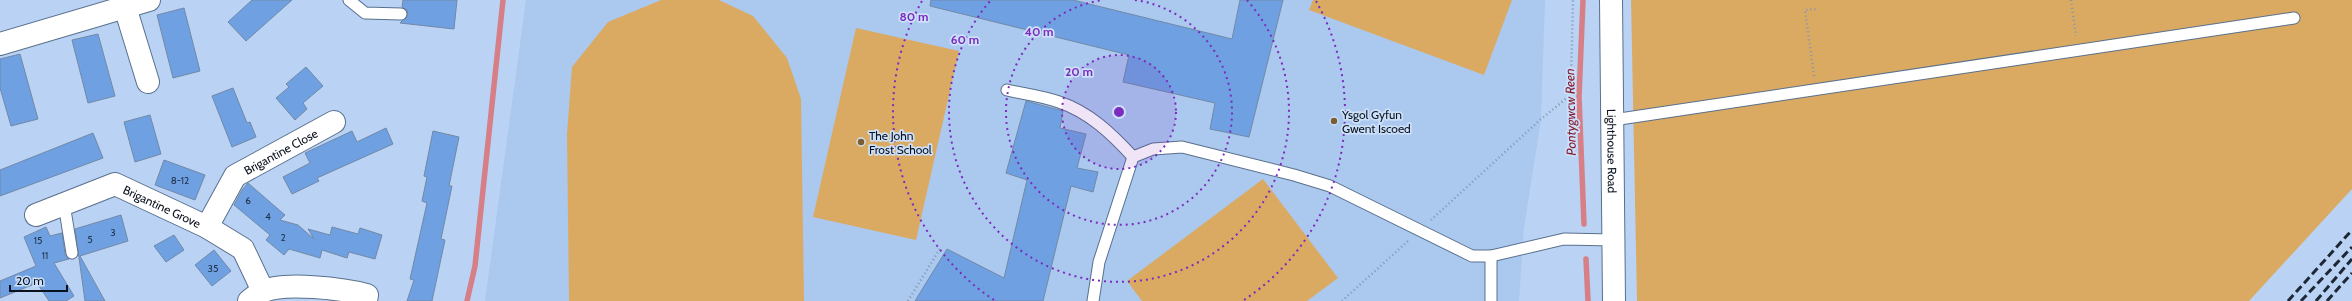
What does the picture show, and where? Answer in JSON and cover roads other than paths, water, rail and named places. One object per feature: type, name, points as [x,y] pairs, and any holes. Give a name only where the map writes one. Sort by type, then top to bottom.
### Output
[{"type":"street","points":[[0,44],[149,0]]},
{"type":"street","name":"Lighthouse Road","points":[[1611,0],[1614,301]]},
{"type":"street","points":[[125,7],[148,82]]},
{"type":"street","name":"Brigantine Close","points":[[208,227],[235,176],[334,122]]},
{"type":"street","name":"Brigantine Grove","points":[[36,215],[116,184],[208,227],[243,249],[256,296]]},
{"type":"street","points":[[256,296],[299,286],[349,290],[367,295],[366,301]]},
{"type":"lane","points":[[349,0],[364,13],[401,14]]},
{"type":"lane","points":[[1612,120],[2294,18]]},
{"type":"lane","points":[[1007,90],[1059,102],[1074,108],[1110,133],[1133,157]]},
{"type":"lane","points":[[1133,157],[1153,149],[1182,147],[1294,175],[1330,186],[1472,256],[1491,256],[1564,239],[1613,240]]},
{"type":"lane","points":[[1093,301],[1099,262],[1133,157]]},
{"type":"lane","points":[[64,204],[72,253]]},
{"type":"lane","points":[[1491,256],[1491,301]]},
{"type":"waterway","points":[[467,301],[475,266],[503,0]]},
{"type":"waterway","name":"Pontygwcw Reen","points":[[1583,0],[1579,97],[1584,224]]},
{"type":"waterway","name":"Pontygwcw Reen","points":[[1586,259],[1588,301]]},
{"type":"railway","points":[[2288,301],[2352,230]]},
{"type":"railway","points":[[2301,301],[2352,247]]},
{"type":"railway","points":[[2316,301],[2352,259]]},
{"type":"railway","points":[[2327,301],[2352,273]]},
{"type":"place","name":"Ysgol Gyfun Gwent Iscoed","points":[[1334,121]]},
{"type":"place","name":"The John Frost School","points":[[861,142]]}]
